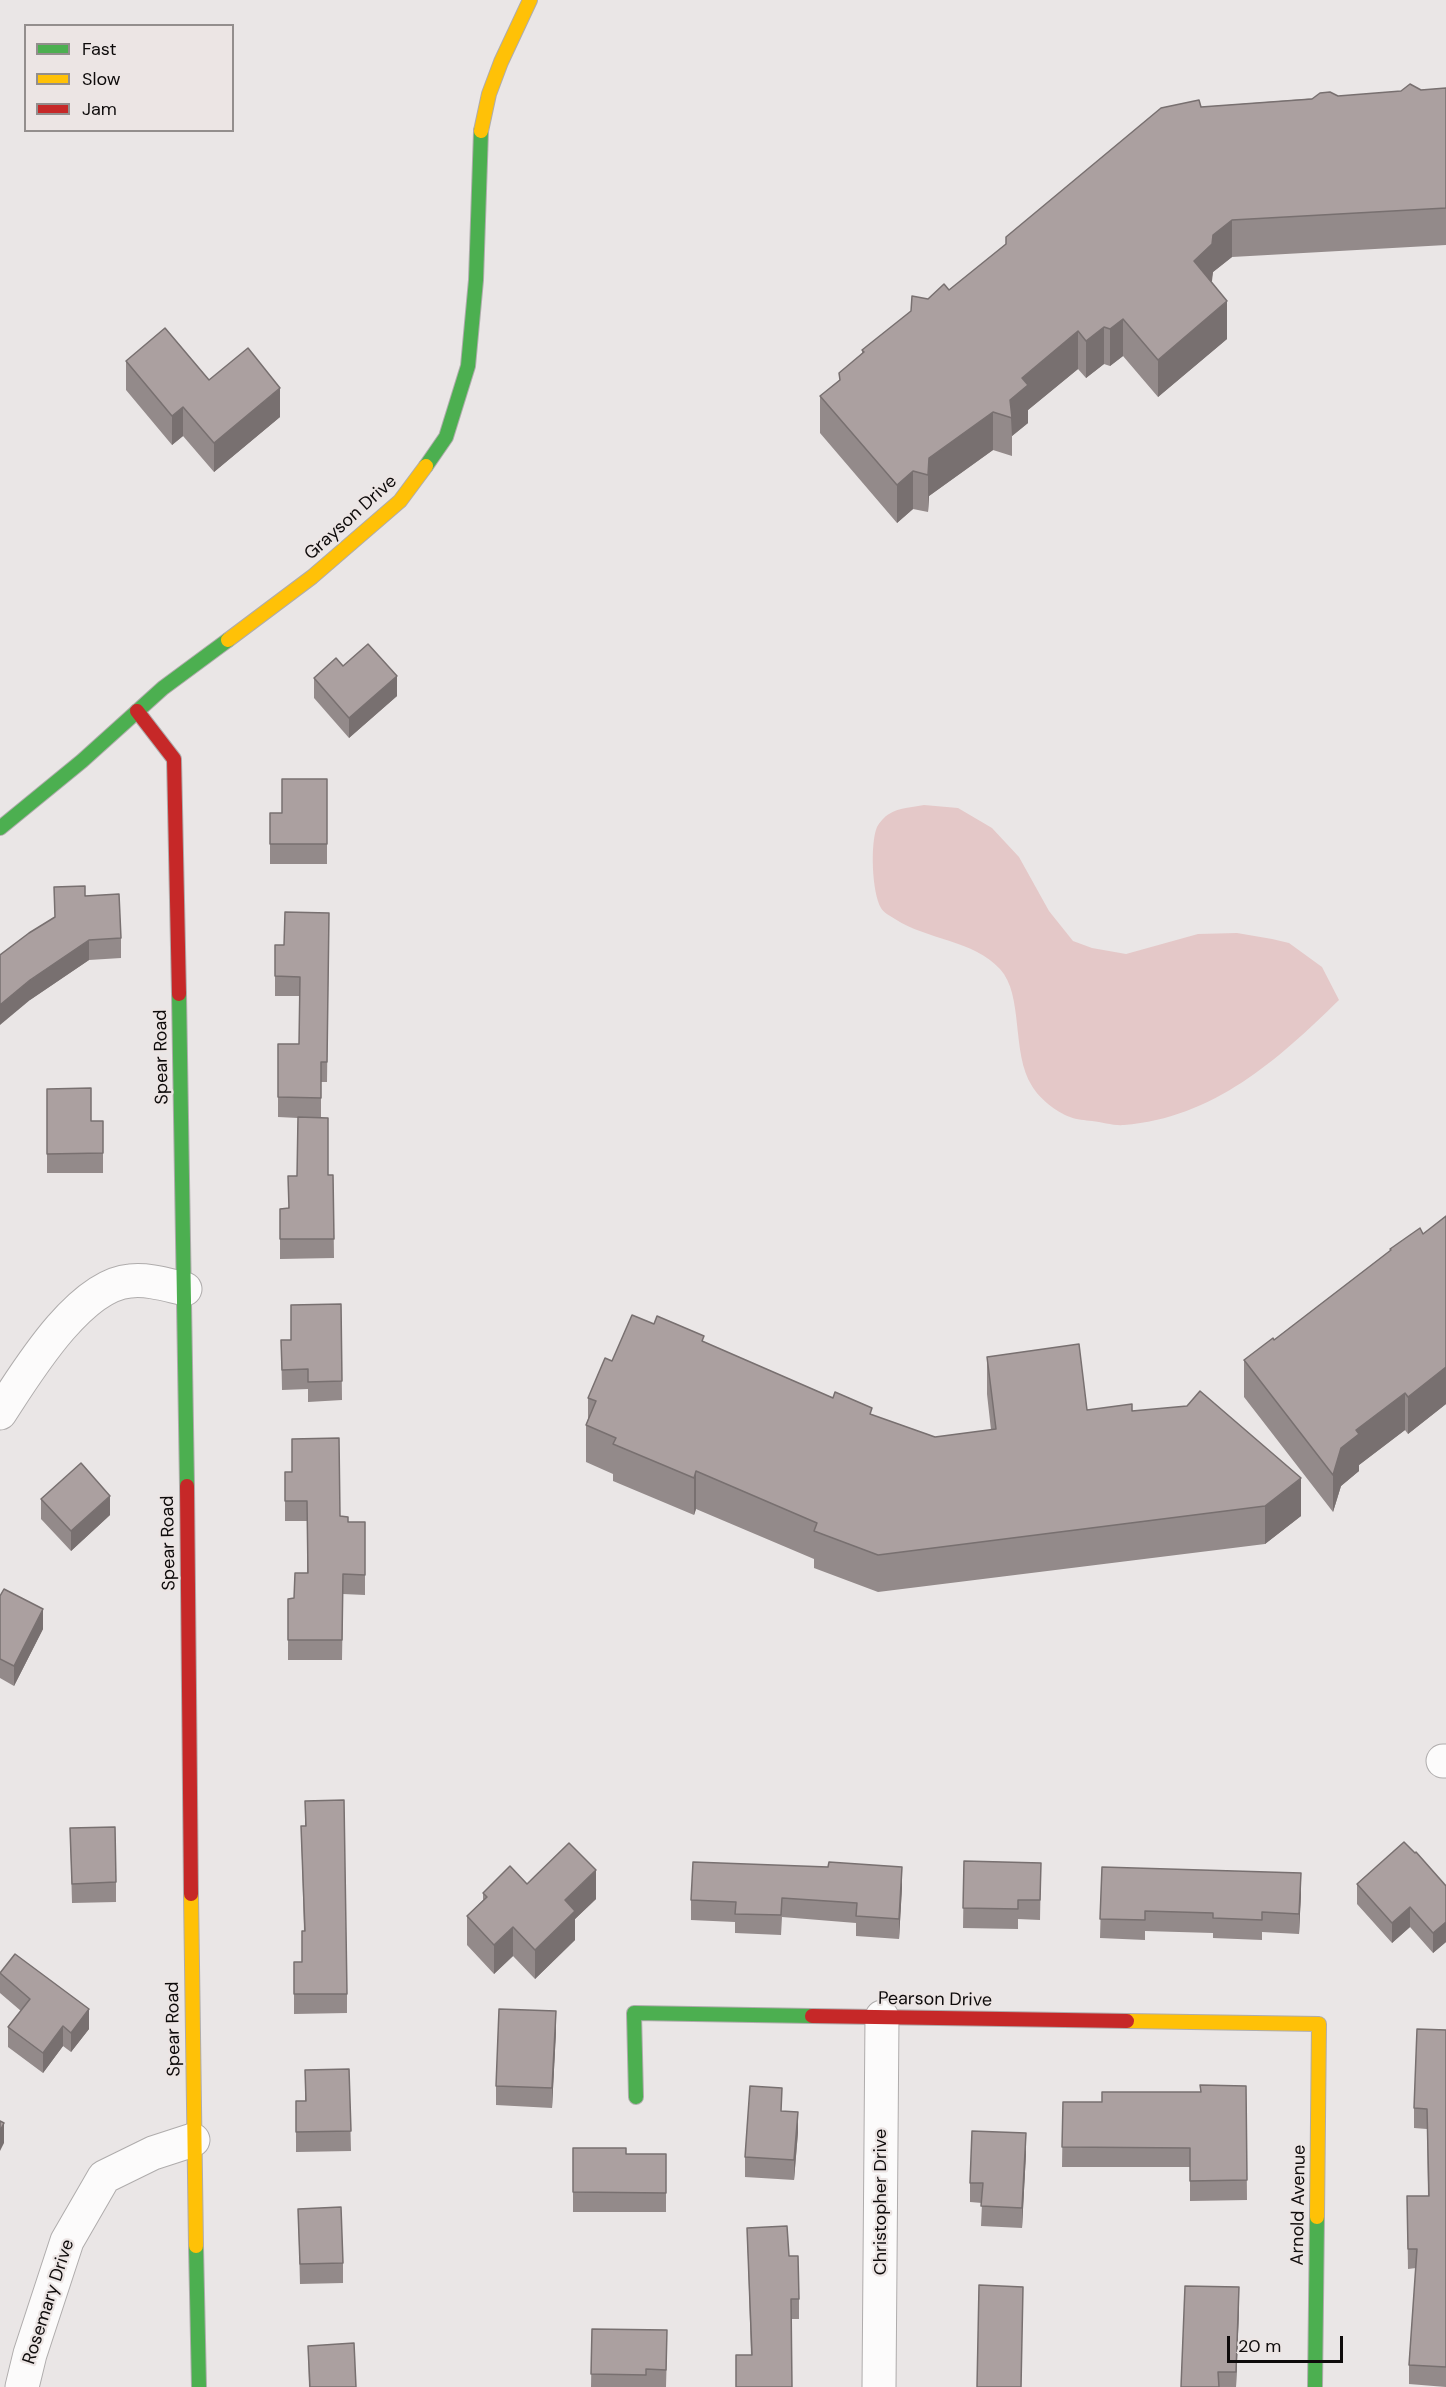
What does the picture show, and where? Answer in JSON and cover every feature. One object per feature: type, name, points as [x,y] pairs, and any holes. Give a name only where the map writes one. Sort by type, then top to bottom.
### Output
[{"type":"street","name":"Grayson Drive","points":[[0,828],[82,761],[163,688],[312,577],[377,522],[400,501],[418,479],[446,437],[468,366],[476,280],[480,136],[489,94],[497,72],[530,0]]},
{"type":"street","name":"Spear Road","points":[[137,711],[174,759],[185,1289],[193,2140],[199,2387]]},
{"type":"street","points":[[0,1413],[38,1356],[64,1323],[94,1297],[117,1284],[128,1281],[147,1280],[185,1289]]},
{"type":"street","name":"Pearson Drive","points":[[636,2097],[634,2013],[1319,2024]]},
{"type":"street","name":"Christopher Drive","points":[[879,2387],[882,2017]]},
{"type":"street","name":"Arnold Avenue","points":[[1315,2387],[1319,2024]]},
{"type":"street","name":"Rosemary Drive","points":[[22,2387],[30,2354],[67,2241],[104,2177],[153,2153],[193,2140]]},
{"type":"shaded area","points":[[924,805],[958,808],[992,828],[1019,857],[1049,911],[1073,941],[1092,948],[1126,954],[1198,934],[1237,933],[1272,939],[1289,943],[1322,967],[1339,1000],[1268,1064],[1215,1098],[1187,1111],[1156,1120],[1120,1125],[1065,1115],[1043,1100],[1032,1086],[1026,1073],[1012,994],[1000,969],[977,952],[921,932],[889,915],[881,908],[873,868],[873,844],[877,827],[887,815],[893,812]]},
{"type":"building","points":[[1410,84],[1421,90],[1446,88],[1446,208],[1232,220],[1213,235],[1212,244],[1194,261],[1227,301],[1158,360],[1123,319],[1110,329],[1104,327],[1086,341],[1078,331],[1022,378],[1028,385],[1010,400],[1012,418],[993,412],[929,458],[928,475],[913,471],[897,485],[820,396],[840,380],[839,373],[864,352],[862,350],[911,311],[912,296],[928,299],[944,284],[949,290],[1006,244],[1006,237],[1161,108],[1199,100],[1201,107],[1312,99],[1320,93],[1330,92],[1338,96],[1401,91]]},
{"type":"building","points":[[165,328],[209,380],[248,348],[280,388],[214,443],[183,407],[172,416],[126,361]]},
{"type":"building","points":[[368,644],[397,676],[349,718],[314,678],[336,658],[343,666]]},
{"type":"building","points":[[282,779],[327,779],[327,844],[270,844],[270,813],[282,813]]},
{"type":"building","points":[[85,886],[85,896],[119,894],[121,938],[89,940],[30,980],[0,1005],[0,955],[55,917],[54,887]]},
{"type":"building","points":[[285,912],[329,913],[327,1062],[321,1062],[321,1098],[278,1097],[278,1044],[299,1044],[300,977],[275,976],[275,945],[284,945]]},
{"type":"building","points":[[91,1088],[91,1121],[103,1121],[103,1153],[47,1154],[47,1089]]},
{"type":"building","points":[[298,1117],[328,1118],[328,1175],[333,1175],[334,1239],[280,1239],[280,1209],[289,1208],[288,1176],[297,1176]]},
{"type":"building","points":[[1446,1216],[1446,1367],[1408,1397],[1405,1393],[1356,1430],[1359,1434],[1341,1448],[1333,1475],[1244,1360],[1273,1338],[1274,1340],[1390,1249],[1420,1228],[1423,1234]]},
{"type":"building","points":[[341,1304],[342,1381],[308,1382],[308,1369],[282,1370],[281,1340],[291,1340],[291,1305]]},
{"type":"building","points":[[632,1315],[654,1324],[657,1316],[704,1336],[702,1341],[833,1398],[835,1392],[872,1408],[870,1414],[935,1437],[996,1429],[987,1357],[1079,1344],[1087,1410],[1132,1404],[1132,1411],[1187,1406],[1200,1391],[1301,1478],[1265,1506],[878,1555],[814,1531],[817,1523],[696,1471],[694,1478],[613,1444],[616,1438],[586,1425],[596,1401],[588,1398],[605,1358],[612,1361]]},
{"type":"building","points":[[339,1438],[340,1516],[348,1517],[348,1522],[365,1522],[365,1575],[343,1574],[342,1640],[288,1640],[288,1599],[294,1598],[295,1573],[308,1573],[307,1501],[285,1501],[285,1472],[292,1472],[292,1439]]},
{"type":"building","points":[[81,1463],[110,1496],[71,1531],[41,1499]]},
{"type":"building","points":[[4,1589],[43,1609],[14,1666],[0,1659],[0,1596]]},
{"type":"building","points":[[344,1800],[347,1994],[294,1994],[294,1962],[302,1962],[302,1931],[305,1931],[301,1826],[306,1826],[305,1801]]},
{"type":"building","points":[[115,1827],[116,1882],[72,1884],[70,1828]]},
{"type":"building","points":[[1404,1842],[1446,1886],[1446,1922],[1433,1933],[1410,1907],[1392,1923],[1357,1884]]},
{"type":"building","points":[[569,1843],[596,1870],[565,1900],[575,1911],[535,1950],[513,1927],[494,1945],[467,1916],[487,1897],[483,1893],[510,1866],[527,1884]]},
{"type":"building","points":[[964,1861],[1041,1863],[1040,1900],[1018,1900],[1018,1909],[963,1908]]},
{"type":"building","points":[[693,1862],[828,1867],[829,1862],[902,1867],[899,1919],[856,1916],[857,1903],[782,1898],[781,1915],[735,1914],[736,1902],[691,1900]]},
{"type":"building","points":[[1102,1867],[1301,1873],[1299,1914],[1262,1912],[1262,1920],[1213,1918],[1213,1913],[1145,1911],[1145,1920],[1100,1919]]},
{"type":"building","points":[[15,1954],[89,2009],[71,2033],[63,2026],[43,2053],[8,2027],[30,1999],[0,1973]]},
{"type":"building","points":[[499,2009],[556,2011],[552,2088],[496,2086]]},
{"type":"building","points":[[1417,2029],[1446,2030],[1446,2367],[1409,2365],[1417,2249],[1408,2249],[1407,2196],[1429,2196],[1427,2109],[1414,2108]]},
{"type":"building","points":[[349,2069],[351,2131],[296,2132],[296,2101],[306,2101],[305,2070]]},
{"type":"building","points":[[1200,2085],[1246,2086],[1247,2180],[1190,2181],[1190,2148],[1062,2147],[1063,2102],[1102,2102],[1102,2092],[1201,2092]]},
{"type":"building","points":[[750,2086],[782,2088],[781,2111],[798,2112],[794,2160],[745,2157]]},
{"type":"building","points":[[972,2131],[1026,2133],[1022,2208],[981,2206],[983,2183],[970,2183]]},
{"type":"building","points":[[573,2148],[626,2148],[626,2154],[666,2154],[666,2193],[573,2192]]},
{"type":"building","points":[[341,2207],[343,2263],[300,2264],[298,2209]]},
{"type":"building","points":[[787,2226],[789,2256],[798,2256],[799,2299],[791,2299],[792,2387],[736,2387],[736,2355],[752,2355],[747,2228]]},
{"type":"building","points":[[979,2285],[1023,2287],[1021,2387],[977,2387]]},
{"type":"building","points":[[1185,2286],[1239,2287],[1236,2372],[1218,2372],[1219,2387],[1181,2387]]},
{"type":"building","points":[[592,2329],[667,2330],[666,2370],[646,2369],[646,2375],[591,2374]]},
{"type":"building","points":[[354,2343],[356,2387],[310,2387],[308,2346]]},
{"type":"traffic: fast","points":[[426,466],[446,437],[468,366],[476,280],[481,131]]},
{"type":"traffic: fast","points":[[0,828],[82,761],[163,688],[228,640]]},
{"type":"traffic: fast","points":[[179,994],[187,1486]]},
{"type":"traffic: fast","points":[[636,2097],[634,2013],[812,2016]]},
{"type":"traffic: fast","points":[[1315,2387],[1317,2217]]},
{"type":"traffic: fast","points":[[196,2246],[199,2387]]},
{"type":"traffic: slow","points":[[481,131],[489,94],[530,0]]},
{"type":"traffic: slow","points":[[228,640],[312,577],[400,501],[426,466]]},
{"type":"traffic: slow","points":[[191,1894],[196,2246]]},
{"type":"traffic: slow","points":[[1127,2021],[1319,2024],[1317,2217]]},
{"type":"traffic: jam","points":[[137,711],[174,759],[179,994]]},
{"type":"traffic: jam","points":[[187,1486],[191,1894]]},
{"type":"traffic: jam","points":[[812,2016],[1127,2021]]}]
